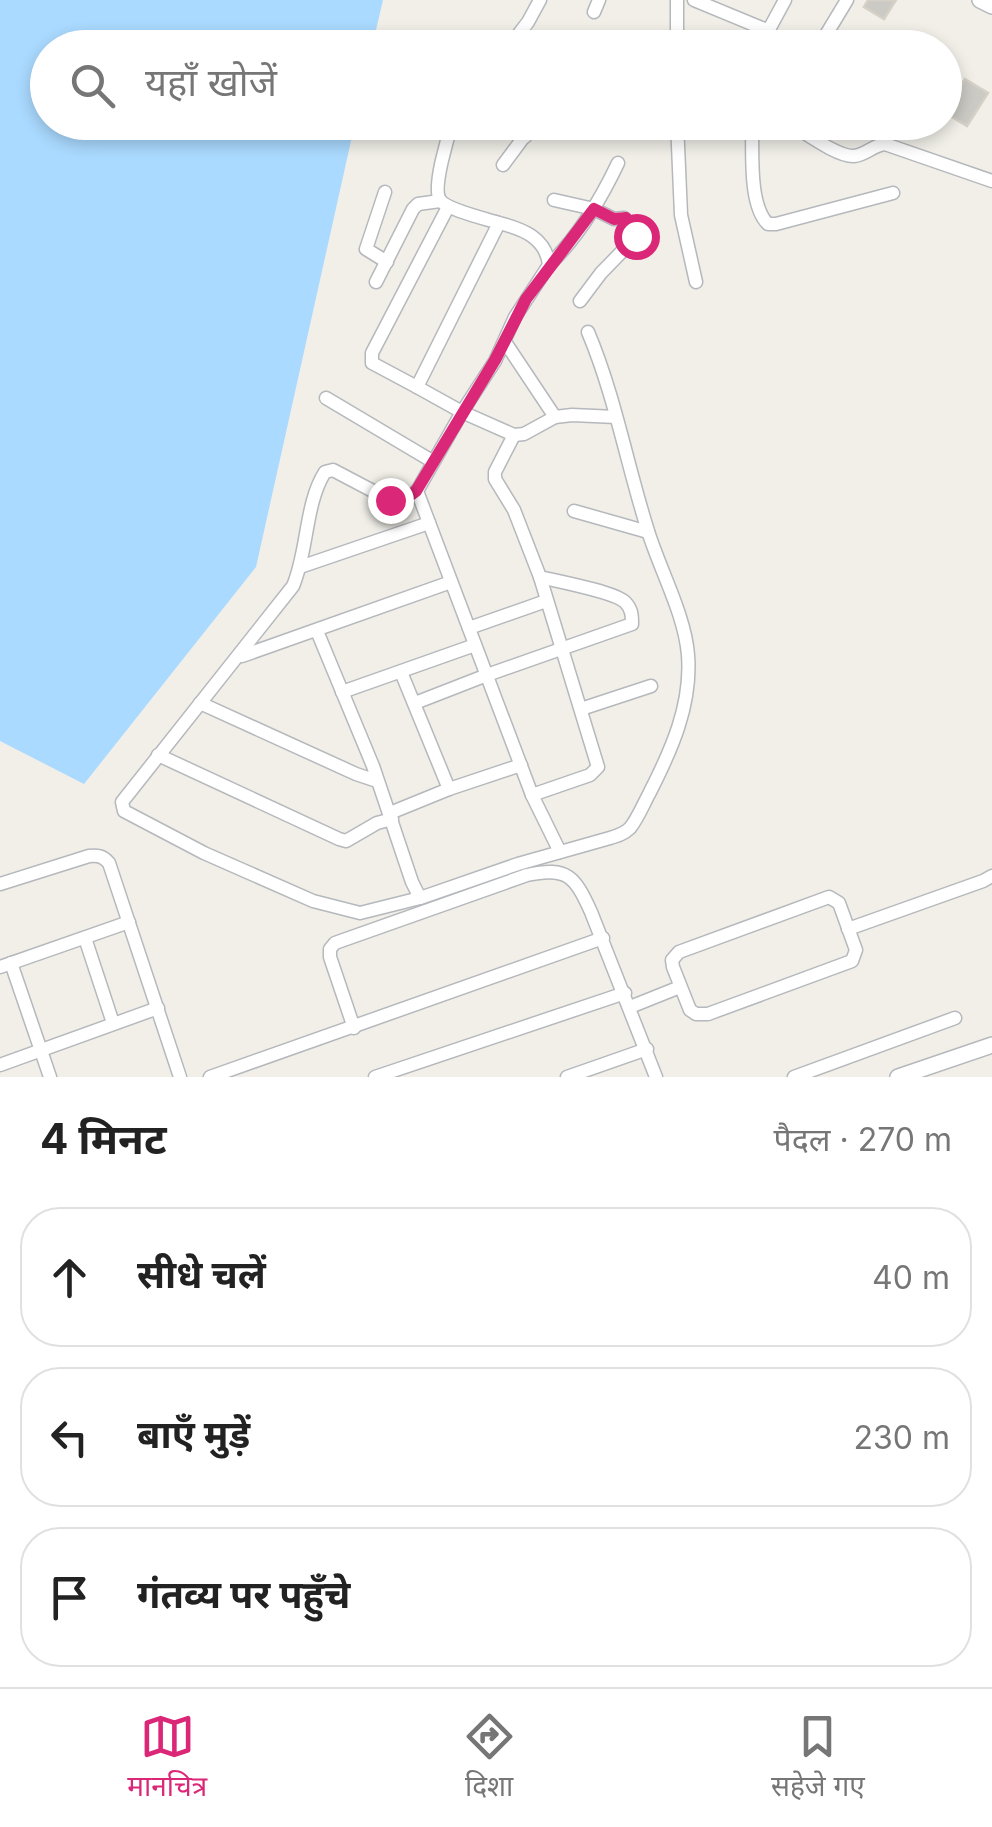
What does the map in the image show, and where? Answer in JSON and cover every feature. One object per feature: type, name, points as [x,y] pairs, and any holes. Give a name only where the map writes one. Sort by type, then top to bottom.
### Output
[{"type":"street","points":[[520,30],[540,0]]},
{"type":"street","points":[[677,0],[677,30]]},
{"type":"street","points":[[694,0],[767,30]]},
{"type":"street","points":[[770,30],[785,0]]},
{"type":"street","points":[[829,30],[847,0]]},
{"type":"street","points":[[980,0],[992,6]]},
{"type":"street","points":[[444,204],[438,191],[449,140]]},
{"type":"street","points":[[503,165],[522,140]]},
{"type":"street","points":[[677,140],[681,215],[696,282]]},
{"type":"street","points":[[753,140],[756,199],[768,224],[893,192]]},
{"type":"street","points":[[818,140],[842,154],[862,154],[885,144],[992,182]]},
{"type":"street","points":[[588,332],[599,357],[648,532],[688,652],[688,688],[680,724],[632,826],[623,834],[420,898],[360,912],[314,902],[204,853],[124,810],[122,802],[293,586],[317,487],[325,472],[334,470],[398,502],[416,491],[515,317],[549,265],[594,209],[618,164]]},
{"type":"street","points":[[385,192],[366,248],[386,262]]},
{"type":"street","points":[[554,200],[594,209],[614,219],[624,218],[637,234],[580,301]]},
{"type":"street","points":[[376,282],[418,204],[444,204],[519,228],[544,247],[549,265]]},
{"type":"street","points":[[444,204],[372,353],[372,363],[462,412],[514,435],[524,434],[554,417],[616,417]]},
{"type":"street","points":[[417,387],[499,223]]},
{"type":"street","points":[[504,342],[554,417]]},
{"type":"street","points":[[326,398],[432,462]]},
{"type":"street","points":[[514,435],[495,472],[495,480],[514,510],[540,577],[598,767],[590,775],[532,795]]},
{"type":"street","points":[[416,491],[532,795],[560,852]]},
{"type":"street","points":[[574,512],[648,532]]},
{"type":"street","points":[[300,567],[429,523]]},
{"type":"street","points":[[414,703],[629,626],[633,620],[630,607],[618,598],[540,577]]},
{"type":"street","points":[[239,657],[451,582]]},
{"type":"street","points":[[469,628],[546,601]]},
{"type":"street","points":[[317,630],[420,898]]},
{"type":"street","points":[[342,692],[476,645]]},
{"type":"street","points":[[401,672],[450,789]]},
{"type":"street","points":[[581,709],[652,686]]},
{"type":"street","points":[[200,703],[377,781]]},
{"type":"street","points":[[158,756],[346,840],[450,789],[521,764]]},
{"type":"street","points":[[0,884],[90,856],[105,858],[180,1077]]},
{"type":"street","points":[[354,1028],[330,958],[330,949],[340,940],[526,875],[564,873],[573,878],[603,938],[656,1077]]},
{"type":"street","points":[[848,929],[992,876]]},
{"type":"street","points":[[822,898],[839,903],[856,950],[849,964],[708,1014],[690,1010],[680,987],[672,960],[680,952],[822,898]]},
{"type":"street","points":[[50,1077],[6,965],[129,922]]},
{"type":"street","points":[[85,938],[113,1023]]},
{"type":"street","points":[[210,1077],[603,938]]},
{"type":"street","points":[[375,1077],[680,987]]},
{"type":"street","points":[[0,1066],[158,1008]]},
{"type":"street","points":[[794,1077],[955,1018]]},
{"type":"street","points":[[898,1077],[992,1046]]},
{"type":"street","points":[[567,1077],[647,1049]]},
{"type":"water","points":[[0,0],[383,0],[376,30],[30,30],[30,140],[351,140],[256,567],[84,784],[0,741]]},
{"type":"building","points":[[868,0],[896,0],[884,19],[864,7]]},
{"type":"building","points":[[965,79],[988,93],[967,126],[962,123]]},
{"type":"route","points":[[390,500],[398,502],[416,491],[495,360],[526,299],[594,209],[617,220],[626,218],[636,236]]}]
